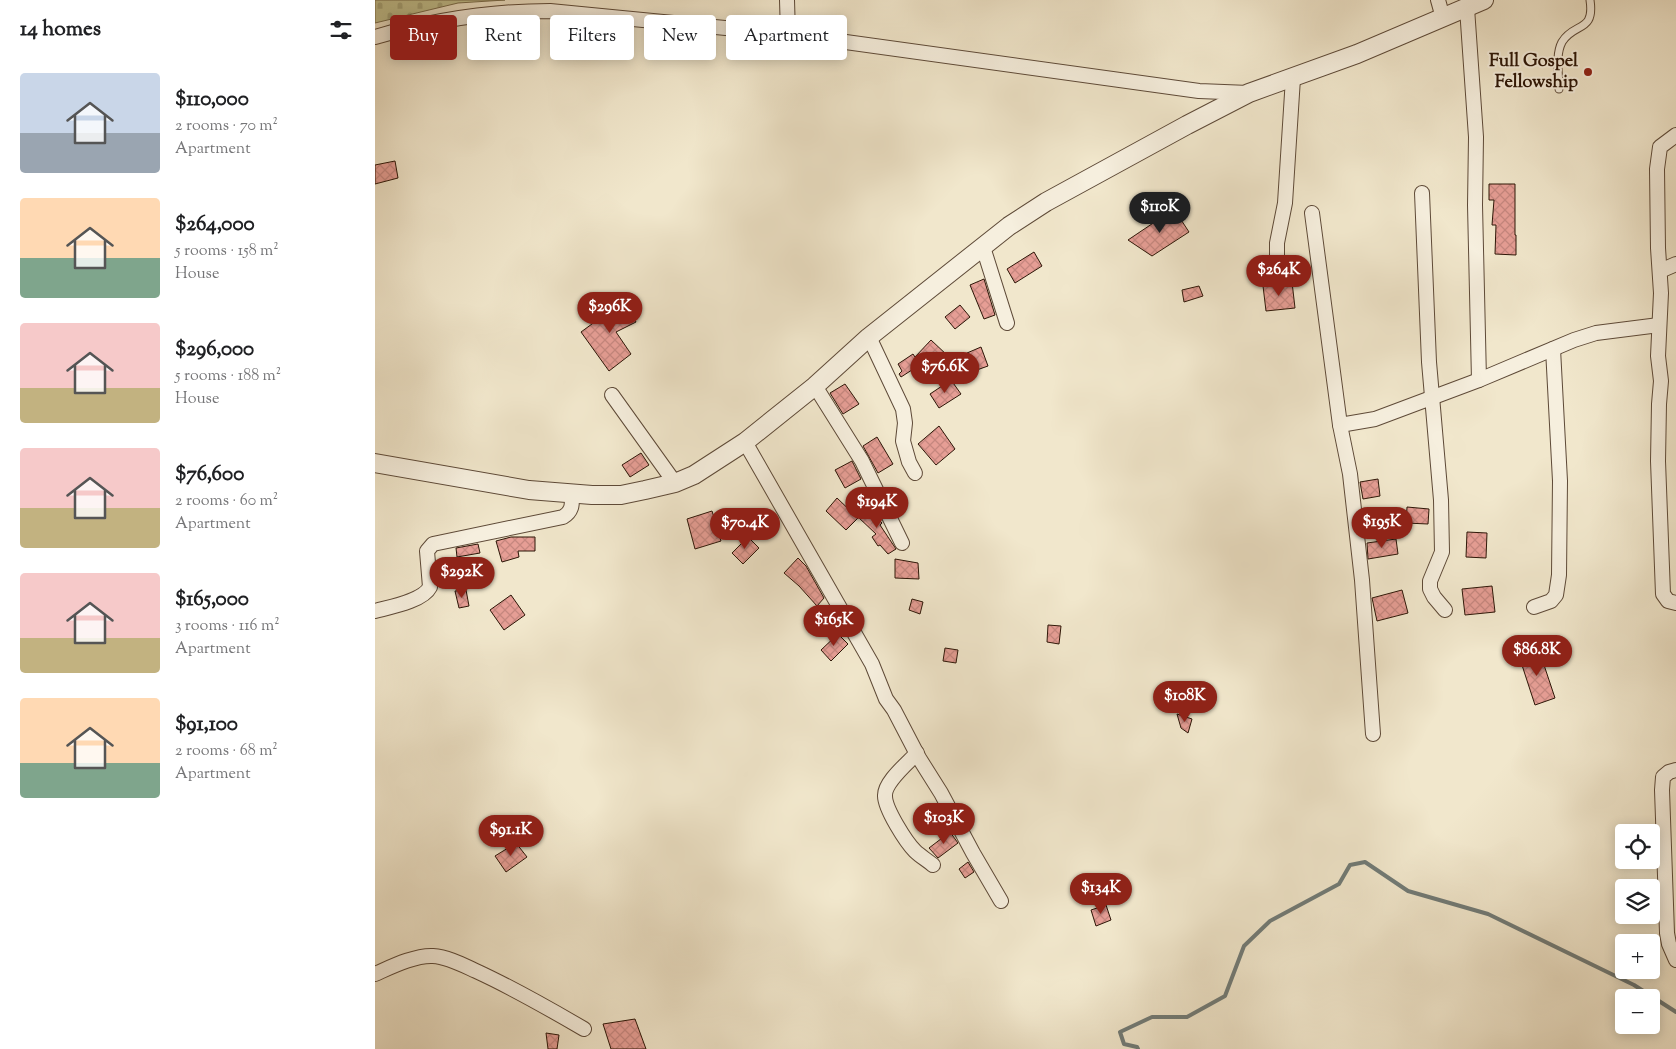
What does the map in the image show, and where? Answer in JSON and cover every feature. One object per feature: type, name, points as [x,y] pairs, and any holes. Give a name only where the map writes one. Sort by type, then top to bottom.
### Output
[{"type":"street","points":[[787,0],[787,15]]},
{"type":"street","points":[[1438,0],[1443,18]]},
{"type":"street","points":[[375,463],[529,490],[572,493],[621,495],[675,483],[694,475],[745,442],[815,386],[869,337],[1009,226],[1046,202],[1187,125],[1249,94],[1484,0]]},
{"type":"street","points":[[1467,8],[1476,137],[1475,205],[1479,380]]},
{"type":"street","points":[[375,37],[413,26],[465,16],[516,11],[550,11],[726,28]]},
{"type":"street","points":[[847,42],[1199,91],[1249,94]]},
{"type":"street","points":[[1277,266],[1277,243],[1285,203],[1293,78]]},
{"type":"street","points":[[1676,135],[1660,147],[1658,155],[1658,248],[1661,293],[1658,356],[1661,381],[1658,461],[1663,594],[1668,602],[1676,603]]},
{"type":"street","points":[[1422,193],[1431,398],[1441,500],[1442,552],[1429,581],[1434,597],[1445,610]]},
{"type":"street","points":[[1312,213],[1341,425],[1350,474],[1362,580],[1373,734]]},
{"type":"street","points":[[983,247],[1007,323]]},
{"type":"street","points":[[1660,271],[1676,264]]},
{"type":"street","points":[[1341,425],[1375,419],[1596,333],[1659,325]]},
{"type":"street","points":[[869,337],[903,409],[905,423],[903,441],[909,462],[915,473]]},
{"type":"street","points":[[1534,607],[1551,601],[1556,595],[1559,575],[1560,481],[1553,349]]},
{"type":"street","points":[[815,386],[861,461],[902,543]]},
{"type":"street","points":[[612,395],[675,483]]},
{"type":"street","points":[[745,442],[872,664],[886,699],[1001,901]]},
{"type":"street","points":[[375,611],[417,598],[428,591],[430,587],[427,551],[433,544],[563,517],[569,514],[571,510],[572,493]]},
{"type":"street","points":[[917,754],[897,773],[888,787],[885,796],[891,813],[904,837],[916,852],[933,865]]},
{"type":"street","points":[[1676,770],[1669,772],[1663,777],[1662,790],[1667,932],[1669,944],[1676,960]]},
{"type":"street","points":[[375,974],[422,957],[433,956],[451,960],[523,993],[583,1029]]},
{"type":"lane","points":[[1559,89],[1559,56],[1562,42],[1589,20],[1591,12],[1590,0]]},
{"type":"green space","points":[[375,0],[505,0],[458,3],[408,15],[390,15],[390,19],[375,23]]},
{"type":"building","points":[[395,161],[398,178],[375,184],[375,165]]},
{"type":"building","points":[[1489,184],[1515,184],[1516,255],[1495,254],[1496,225],[1492,225],[1494,200],[1489,200]]},
{"type":"building","points":[[1174,209],[1189,232],[1152,256],[1128,240]]},
{"type":"building","points":[[1034,252],[1042,266],[1015,283],[1007,269]]},
{"type":"building","points":[[984,279],[995,315],[984,319],[970,285]]},
{"type":"building","points":[[1292,282],[1295,308],[1266,311],[1263,286]]},
{"type":"building","points":[[1199,286],[1203,296],[1184,302],[1182,290]]},
{"type":"building","points":[[623,298],[636,322],[616,332],[631,354],[609,371],[581,332],[611,310],[605,299]]},
{"type":"building","points":[[960,305],[970,317],[955,329],[945,317]]},
{"type":"building","points":[[931,340],[948,356],[938,367],[929,359],[901,377],[899,374],[902,371],[898,364],[913,354],[915,357]]},
{"type":"building","points":[[981,347],[988,366],[974,371],[967,353]]},
{"type":"building","points":[[951,380],[961,394],[939,408],[930,394]]},
{"type":"building","points":[[845,384],[859,404],[843,414],[830,393]]},
{"type":"building","points":[[939,426],[955,449],[936,465],[918,444]]},
{"type":"building","points":[[877,437],[893,464],[878,473],[863,446]]},
{"type":"building","points":[[641,453],[649,465],[630,477],[622,465]]},
{"type":"building","points":[[852,461],[861,479],[845,488],[835,470]]},
{"type":"building","points":[[1378,479],[1380,496],[1363,499],[1360,482]]},
{"type":"building","points":[[837,498],[858,518],[846,530],[826,511]]},
{"type":"building","points":[[873,504],[877,512],[874,515],[882,523],[880,525],[896,549],[888,554],[880,545],[878,546],[872,537],[876,534],[858,517]]},
{"type":"building","points":[[1407,507],[1429,509],[1428,524],[1406,523]]},
{"type":"building","points":[[712,511],[721,541],[695,549],[687,519]]},
{"type":"building","points":[[1467,532],[1487,533],[1486,558],[1466,557]]},
{"type":"building","points":[[511,537],[535,537],[535,551],[518,551],[519,557],[502,562],[496,541]]},
{"type":"building","points":[[748,537],[759,548],[743,564],[732,553]]},
{"type":"building","points":[[1396,539],[1398,554],[1368,559],[1367,543]]},
{"type":"building","points":[[478,544],[480,553],[457,557],[456,548]]},
{"type":"building","points":[[798,558],[806,566],[824,598],[817,606],[784,573]]},
{"type":"building","points":[[895,559],[918,563],[919,579],[895,578]]},
{"type":"building","points":[[1492,586],[1495,612],[1465,615],[1462,589]]},
{"type":"building","points":[[466,590],[469,606],[459,608],[455,591]]},
{"type":"building","points":[[1402,590],[1408,613],[1377,621],[1372,598]]},
{"type":"building","points":[[511,595],[525,615],[504,630],[490,610]]},
{"type":"building","points":[[912,599],[923,602],[920,614],[909,610]]},
{"type":"building","points":[[1048,625],[1061,626],[1059,644],[1047,642]]},
{"type":"building","points":[[838,634],[848,644],[831,661],[821,650]]},
{"type":"building","points":[[945,648],[958,650],[956,663],[943,661]]},
{"type":"building","points":[[1539,650],[1555,698],[1535,705],[1519,656]]},
{"type":"building","points":[[1177,714],[1192,719],[1188,733],[1181,728]]},
{"type":"building","points":[[950,832],[958,843],[938,858],[929,848]]},
{"type":"building","points":[[516,843],[527,857],[506,872],[495,856]]},
{"type":"building","points":[[968,862],[974,872],[965,878],[959,869]]},
{"type":"building","points":[[1106,905],[1111,920],[1096,926],[1091,910]]},
{"type":"building","points":[[635,1019],[646,1049],[611,1049],[603,1024]]},
{"type":"building","points":[[546,1033],[559,1035],[557,1049],[548,1049]]},
{"type":"waterway","points":[[1138,1049],[1137,1047],[1124,1044],[1120,1032],[1152,1017],[1187,1017],[1225,996],[1244,946],[1270,921],[1339,884],[1350,865],[1365,862],[1408,891],[1488,914],[1634,985],[1676,1012]]},
{"type":"place","name":"Full Gospel Fellowship","points":[[1588,72]]}]
